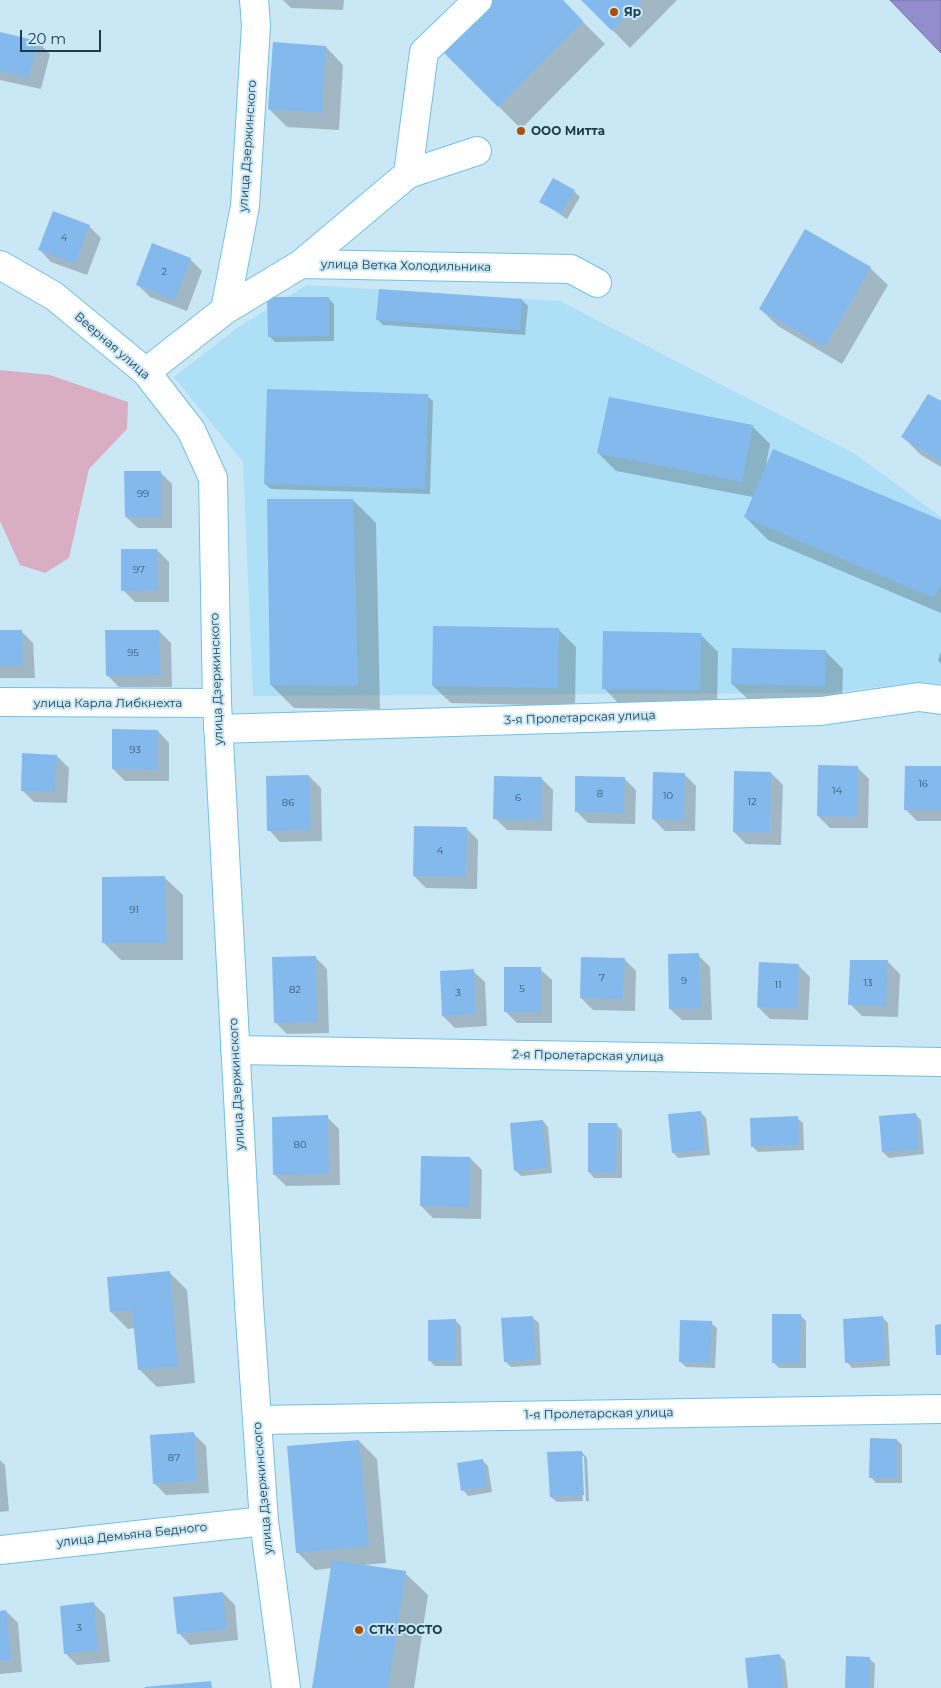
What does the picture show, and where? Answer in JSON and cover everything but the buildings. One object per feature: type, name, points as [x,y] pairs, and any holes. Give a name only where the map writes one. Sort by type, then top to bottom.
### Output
[{"type":"street","name":"улица Дзержинского","points":[[225,310],[245,206],[256,25],[254,0]]},
{"type":"street","points":[[408,174],[424,52],[478,0]]},
{"type":"street","points":[[146,372],[225,310],[301,264],[408,174],[477,151]]},
{"type":"street","name":"улица Ветка Холодильника","points":[[301,264],[570,269],[597,282]]},
{"type":"street","name":"Веерная улица","points":[[0,265],[54,296],[146,372],[191,430],[213,478]]},
{"type":"street","name":"улица Дзержинского","points":[[213,478],[218,716],[235,1050],[257,1420],[264,1521],[286,1688]]},
{"type":"street","name":"3-я Пролетарская улица","points":[[218,716],[821,711],[919,697],[941,700]]},
{"type":"street","name":"улица Карла Либкнехта","points":[[0,702],[218,716]]},
{"type":"street","name":"2-я Пролетарская улица","points":[[235,1050],[941,1062]]},
{"type":"street","name":"1-я Пролетарская улица","points":[[257,1420],[941,1409]]},
{"type":"street","name":"улица Демьяна Бедного","points":[[0,1550],[264,1521]]},
{"type":"shaded area","points":[[890,0],[941,0],[941,53]]},
{"type":"shaded area","points":[[307,285],[560,301],[855,454],[941,517],[941,684],[920,682],[829,693],[253,696],[243,462],[174,377],[237,328]]},
{"type":"shaded area","points":[[0,370],[50,375],[128,402],[127,429],[89,469],[69,558],[45,573],[20,565],[0,521]]},
{"type":"place","name":"Яр","points":[[614,12]]},
{"type":"place","name":"ООО Митта","points":[[521,131]]},
{"type":"place","name":"СТК РОСТО","points":[[359,1630]]}]
